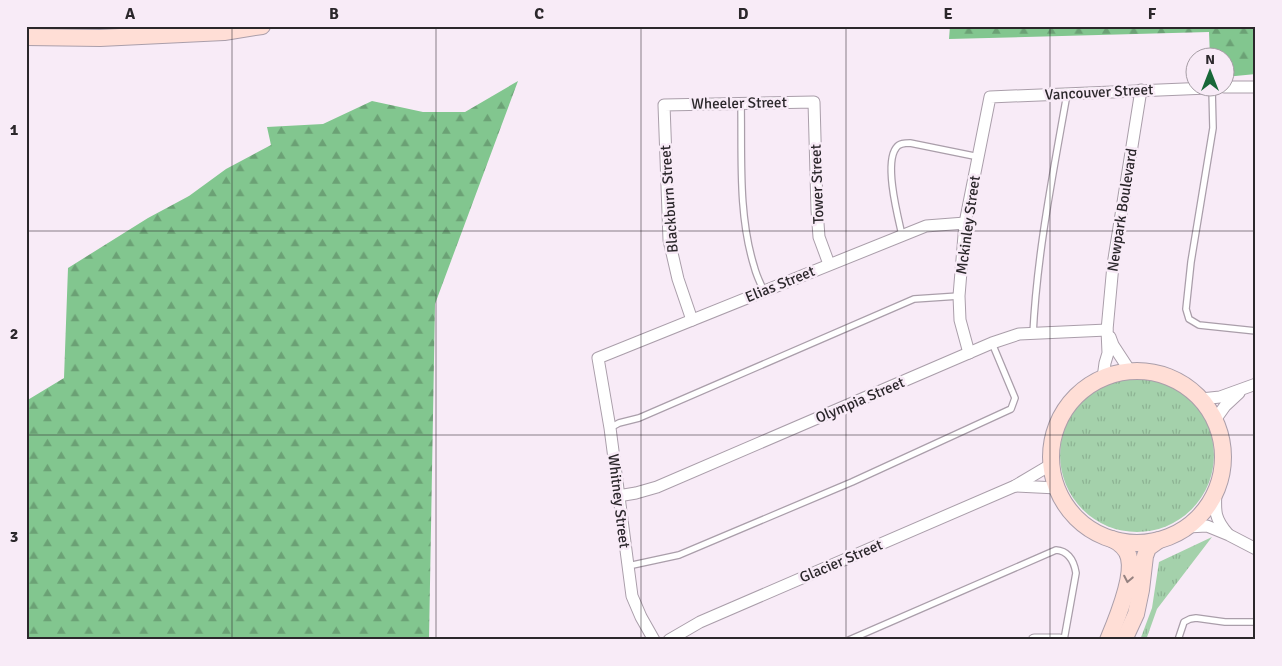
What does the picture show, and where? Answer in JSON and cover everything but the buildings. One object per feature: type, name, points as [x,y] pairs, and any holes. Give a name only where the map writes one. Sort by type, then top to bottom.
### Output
[{"type":"street","points":[[26,37],[100,38],[224,32],[262,26]]},
{"type":"street","points":[[1234,87],[1256,87]]},
{"type":"street","name":"Vancouver Street","points":[[990,97],[1184,89]]},
{"type":"street","name":"Newpark Boulevard","points":[[1103,378],[1108,354],[1113,265],[1141,90]]},
{"type":"street","name":"Mckinley Street","points":[[968,353],[960,320],[959,296],[966,223],[990,97]]},
{"type":"street","name":"Wheeler Street","points":[[664,105],[814,102]]},
{"type":"street","name":"Tower Street","points":[[814,102],[817,210],[820,237],[829,264]]},
{"type":"street","name":"Blackburn Street","points":[[664,105],[669,240],[678,279],[692,320]]},
{"type":"street","name":"Elias Street","points":[[598,358],[926,226],[966,223]]},
{"type":"street","name":"Newpark Boulevard","points":[[1108,330],[1113,345],[1130,371]]},
{"type":"street","name":"Olympia Street","points":[[618,496],[657,487],[992,343],[1019,334],[1108,330]]},
{"type":"street","name":"Whitney Street","points":[[598,358],[610,428],[632,596],[654,640]]},
{"type":"street","points":[[1130,371],[1150,372],[1169,377],[1187,386],[1202,399],[1215,420],[1222,443],[1223,467],[1216,490],[1204,510],[1187,527],[1158,540],[1143,542],[1127,542],[1098,533],[1079,519],[1064,502],[1057,488],[1052,464],[1052,443],[1058,422],[1069,404],[1085,389],[1103,378],[1130,371]]},
{"type":"street","points":[[1202,399],[1220,397],[1256,384]]},
{"type":"street","points":[[1215,420],[1225,406],[1242,390]]},
{"type":"street","name":"Glacier Street","points":[[669,640],[700,622],[1015,486],[1052,464]]},
{"type":"street","name":"Glacier Street","points":[[1015,486],[1057,488]]},
{"type":"street","points":[[1216,490],[1215,511],[1218,523],[1229,535]]},
{"type":"street","points":[[1187,527],[1207,526],[1256,549]]},
{"type":"street","points":[[1108,640],[1122,604],[1130,568],[1126,550],[1112,538]]},
{"type":"street","points":[[1124,640],[1136,614],[1145,556],[1148,548],[1158,540]]},
{"type":"street","points":[[1034,640],[1060,640]]},
{"type":"lane","points":[[1033,334],[1036,286],[1042,240],[1066,94]]},
{"type":"lane","points":[[1212,98],[1213,128],[1190,262],[1186,309],[1189,319],[1199,325],[1256,331]]},
{"type":"lane","points":[[741,103],[744,208],[748,242],[754,266],[764,291]]},
{"type":"lane","points":[[902,235],[892,186],[893,154],[896,148],[900,144],[910,143],[978,156]]},
{"type":"lane","points":[[610,428],[619,423],[649,414],[914,299],[959,296]]},
{"type":"lane","points":[[628,566],[679,555],[852,482],[1011,410],[1015,398],[992,343]]},
{"type":"lane","points":[[849,640],[1056,550],[1062,551],[1069,556],[1074,563],[1076,573],[1064,640]]},
{"type":"lane","points":[[1178,640],[1184,622],[1190,619],[1256,622]]},
{"type":"green space","points":[[950,26],[1256,26],[1256,74],[1234,76],[1234,48],[1210,48],[1209,32],[949,39]]},
{"type":"green space","points":[[518,81],[435,304],[429,640],[26,640],[26,401],[64,378],[68,268],[148,218],[189,196],[226,169],[271,145],[267,127],[323,124],[372,101],[423,112],[465,112]]},
{"type":"green space","points":[[1137,378],[1166,384],[1180,391],[1191,401],[1201,412],[1208,426],[1214,455],[1208,484],[1201,498],[1191,509],[1180,519],[1166,526],[1137,532],[1108,526],[1094,519],[1083,509],[1073,498],[1066,484],[1060,455],[1066,426],[1073,412],[1083,401],[1094,391],[1108,384]]},
{"type":"green space","points":[[1212,537],[1157,609],[1146,640],[1140,640],[1152,608],[1159,562]]}]
